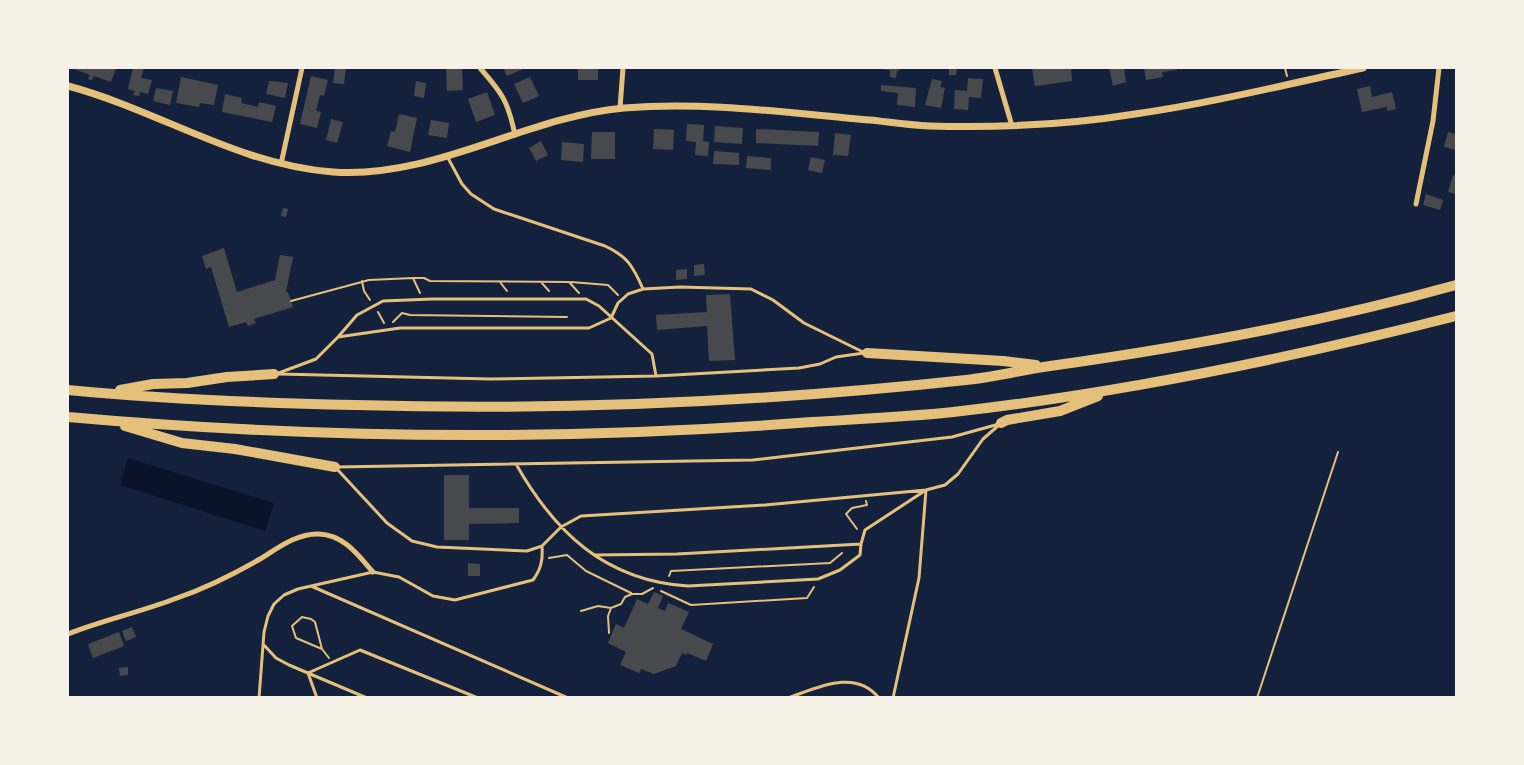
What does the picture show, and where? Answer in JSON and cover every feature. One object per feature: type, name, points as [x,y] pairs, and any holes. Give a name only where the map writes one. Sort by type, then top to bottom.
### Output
[{"type":"highway","points":[[68,390],[300,404],[426,407],[558,407],[739,399],[970,379],[1100,360],[1242,335],[1456,285]]},
{"type":"highway","points":[[68,417],[298,431],[421,434],[633,432],[740,428],[950,412],[1116,388],[1248,364],[1370,338],[1456,316]]},
{"type":"highway","points":[[867,353],[1004,361],[1048,367]]},
{"type":"highway","points":[[102,393],[153,384],[187,383],[227,377],[274,374]]},
{"type":"highway","points":[[1001,423],[1060,411],[1116,388]]},
{"type":"highway","points":[[110,421],[182,443],[246,451],[335,467]]},
{"type":"street","points":[[281,164],[302,68]]},
{"type":"street","points":[[480,68],[502,93],[511,114],[515,135]]},
{"type":"street","points":[[620,108],[623,68]]},
{"type":"street","points":[[995,68],[1012,126]]},
{"type":"street","points":[[68,86],[116,102],[240,153],[281,164],[335,172],[394,169],[448,156],[565,119],[620,108],[685,105],[916,125],[1012,126],[1093,120],[1161,110],[1363,68]]},
{"type":"street","points":[[1416,204],[1432,121],[1439,68]]},
{"type":"street","points":[[68,634],[177,598],[237,572],[297,537],[322,534],[339,539],[354,550],[373,572]]},
{"type":"lane","points":[[448,156],[462,184],[471,194],[494,209],[618,252],[628,259],[643,289]]},
{"type":"lane","points":[[338,337],[400,328],[589,328],[611,318],[618,303],[628,294],[643,289],[680,287],[751,289],[772,300],[804,323],[867,353]]},
{"type":"lane","points":[[274,374],[316,359],[357,315],[383,301],[586,299],[599,306],[652,354],[656,376]]},
{"type":"lane","points":[[274,374],[490,379],[656,376],[799,368],[820,364],[836,357],[867,353]]},
{"type":"lane","points":[[335,467],[462,463],[753,460],[952,437],[1001,423]]},
{"type":"lane","points":[[335,467],[387,523],[412,541],[437,547],[527,551],[542,546],[561,527],[581,516],[765,505],[926,490],[945,484],[958,474],[983,439],[1001,423]]},
{"type":"lane","points":[[516,464],[530,489],[561,527],[592,555],[624,572],[664,584],[704,586],[818,579],[840,570],[860,555],[866,530],[926,490]]},
{"type":"lane","points":[[893,698],[919,578],[926,490]]},
{"type":"lane","points":[[592,555],[677,554],[861,544]]},
{"type":"lane","points":[[259,698],[263,644],[268,616],[274,604],[284,595],[310,585],[373,572],[399,577],[433,596],[455,600],[533,580],[540,570],[543,558],[542,546]]},
{"type":"lane","points":[[310,585],[568,698]]},
{"type":"lane","points":[[263,644],[276,658],[366,698]]},
{"type":"lane","points":[[308,673],[360,650],[478,698]]},
{"type":"lane","points":[[308,673],[317,698]]},
{"type":"lane","points":[[788,698],[843,681],[859,683],[879,698]]},
{"type":"path","points":[[410,315],[422,299],[413,278]]},
{"type":"path","points":[[291,301],[362,281],[413,278],[424,278],[430,281],[569,282],[608,285],[623,299]]},
{"type":"path","points":[[362,281],[364,291],[389,330],[402,313],[410,315],[567,317]]},
{"type":"path","points":[[500,282],[513,299]]},
{"type":"path","points":[[541,282],[555,299]]},
{"type":"path","points":[[569,282],[586,299]]},
{"type":"path","points":[[1257,698],[1338,452]]},
{"type":"path","points":[[863,537],[846,514],[852,508],[867,505],[866,495]]},
{"type":"path","points":[[664,584],[671,571],[830,563],[851,545]]},
{"type":"path","points":[[543,558],[567,555],[586,571],[632,594]]},
{"type":"path","points":[[581,611],[598,606],[611,608],[621,604],[625,597],[642,594],[652,588],[691,605],[807,598],[818,579]]},
{"type":"path","points":[[609,633],[608,616],[611,608]]},
{"type":"path","points":[[322,649],[296,638],[292,632],[294,622],[302,617],[315,622],[322,649],[332,662]]},
{"type":"water","points":[[128,458],[274,503],[265,531],[120,485]]},
{"type":"building","points":[[71,68],[116,68],[111,82],[94,76],[92,80],[88,79],[90,75]]},
{"type":"building","points":[[133,68],[144,68],[141,78],[152,80],[148,94],[140,92],[139,96],[133,95],[135,91],[128,89]]},
{"type":"building","points":[[335,68],[346,68],[344,84],[333,83]]},
{"type":"building","points":[[446,68],[462,68],[463,90],[447,91]]},
{"type":"building","points":[[503,68],[526,68],[507,76]]},
{"type":"building","points":[[578,68],[598,68],[598,80],[578,80]]},
{"type":"building","points":[[879,68],[899,68],[899,71],[897,71],[896,78],[890,77],[890,70]]},
{"type":"building","points":[[949,68],[957,68],[956,75],[949,75]]},
{"type":"building","points":[[1032,68],[1071,68],[1072,81],[1035,86]]},
{"type":"building","points":[[1109,68],[1124,68],[1126,82],[1113,86]]},
{"type":"building","points":[[1144,68],[1176,68],[1177,70],[1162,72],[1163,77],[1146,80]]},
{"type":"building","points":[[311,76],[328,80],[324,96],[320,95],[316,111],[321,112],[317,128],[300,124]]},
{"type":"building","points":[[181,77],[218,85],[214,105],[200,103],[199,107],[176,103]]},
{"type":"building","points":[[530,77],[539,96],[523,103],[514,84]]},
{"type":"building","points":[[968,78],[983,79],[981,98],[969,97],[968,110],[954,109],[955,90],[967,91]]},
{"type":"building","points":[[932,79],[942,81],[940,87],[945,88],[941,108],[925,105]]},
{"type":"building","points":[[269,81],[288,83],[285,98],[266,94]]},
{"type":"building","points":[[416,81],[426,83],[424,98],[414,96]]},
{"type":"building","points":[[881,85],[916,88],[915,107],[897,105],[898,93],[881,91]]},
{"type":"building","points":[[1370,86],[1372,97],[1392,92],[1396,109],[1387,111],[1387,107],[1362,112],[1357,89]]},
{"type":"building","points":[[156,88],[173,91],[170,105],[153,101]]},
{"type":"building","points":[[487,92],[495,115],[476,122],[468,99]]},
{"type":"building","points":[[225,94],[242,98],[241,103],[258,107],[259,102],[276,106],[272,122],[222,112]]},
{"type":"building","points":[[399,114],[417,118],[410,152],[387,146],[391,131],[395,132]]},
{"type":"building","points":[[331,119],[343,122],[337,143],[326,140]]},
{"type":"building","points":[[431,120],[449,123],[447,138],[428,135]]},
{"type":"building","points":[[687,124],[704,125],[703,141],[709,142],[708,156],[695,155],[696,142],[686,141]]},
{"type":"building","points":[[715,126],[743,128],[742,144],[714,142]]},
{"type":"building","points":[[654,129],[674,130],[673,150],[653,149]]},
{"type":"building","points":[[756,129],[819,132],[818,146],[756,143]]},
{"type":"building","points":[[592,132],[615,132],[615,159],[591,159]]},
{"type":"building","points":[[1448,132],[1456,134],[1456,150],[1444,147]]},
{"type":"building","points":[[835,133],[851,135],[848,156],[833,155]]},
{"type":"building","points":[[541,141],[548,155],[536,161],[529,148]]},
{"type":"building","points":[[562,142],[584,144],[583,162],[561,160]]},
{"type":"building","points":[[714,151],[739,153],[739,165],[713,164]]},
{"type":"building","points":[[747,156],[771,158],[771,170],[746,168]]},
{"type":"building","points":[[811,157],[825,160],[822,173],[808,170]]},
{"type":"building","points":[[1453,175],[1456,176],[1456,194],[1448,192]]},
{"type":"building","points":[[1426,194],[1443,200],[1440,210],[1423,205]]},
{"type":"building","points":[[283,208],[288,209],[286,217],[281,216]]},
{"type":"building","points":[[224,248],[237,292],[275,280],[280,255],[293,257],[286,292],[288,292],[293,307],[254,319],[256,323],[248,326],[246,322],[229,327],[211,267],[206,269],[202,256]]},
{"type":"building","points":[[704,264],[705,275],[694,276],[694,265]]},
{"type":"building","points":[[687,269],[687,279],[676,280],[676,270]]},
{"type":"building","points":[[730,294],[735,360],[709,361],[707,326],[657,330],[656,315],[707,312],[706,295]]},
{"type":"building","points":[[444,475],[469,475],[469,508],[519,508],[519,523],[469,524],[469,540],[444,540]]},
{"type":"building","points":[[468,563],[480,564],[480,576],[468,576]]},
{"type":"building","points":[[654,592],[663,596],[658,608],[665,611],[668,603],[689,612],[681,629],[713,644],[706,661],[682,653],[676,666],[654,674],[641,669],[639,673],[620,665],[626,652],[608,643],[616,624],[624,628],[637,599],[648,604]]},
{"type":"building","points":[[132,627],[136,637],[126,641],[122,631]]},
{"type":"building","points":[[119,632],[124,646],[93,658],[88,644]]},
{"type":"building","points":[[128,667],[128,675],[120,676],[119,668]]}]
